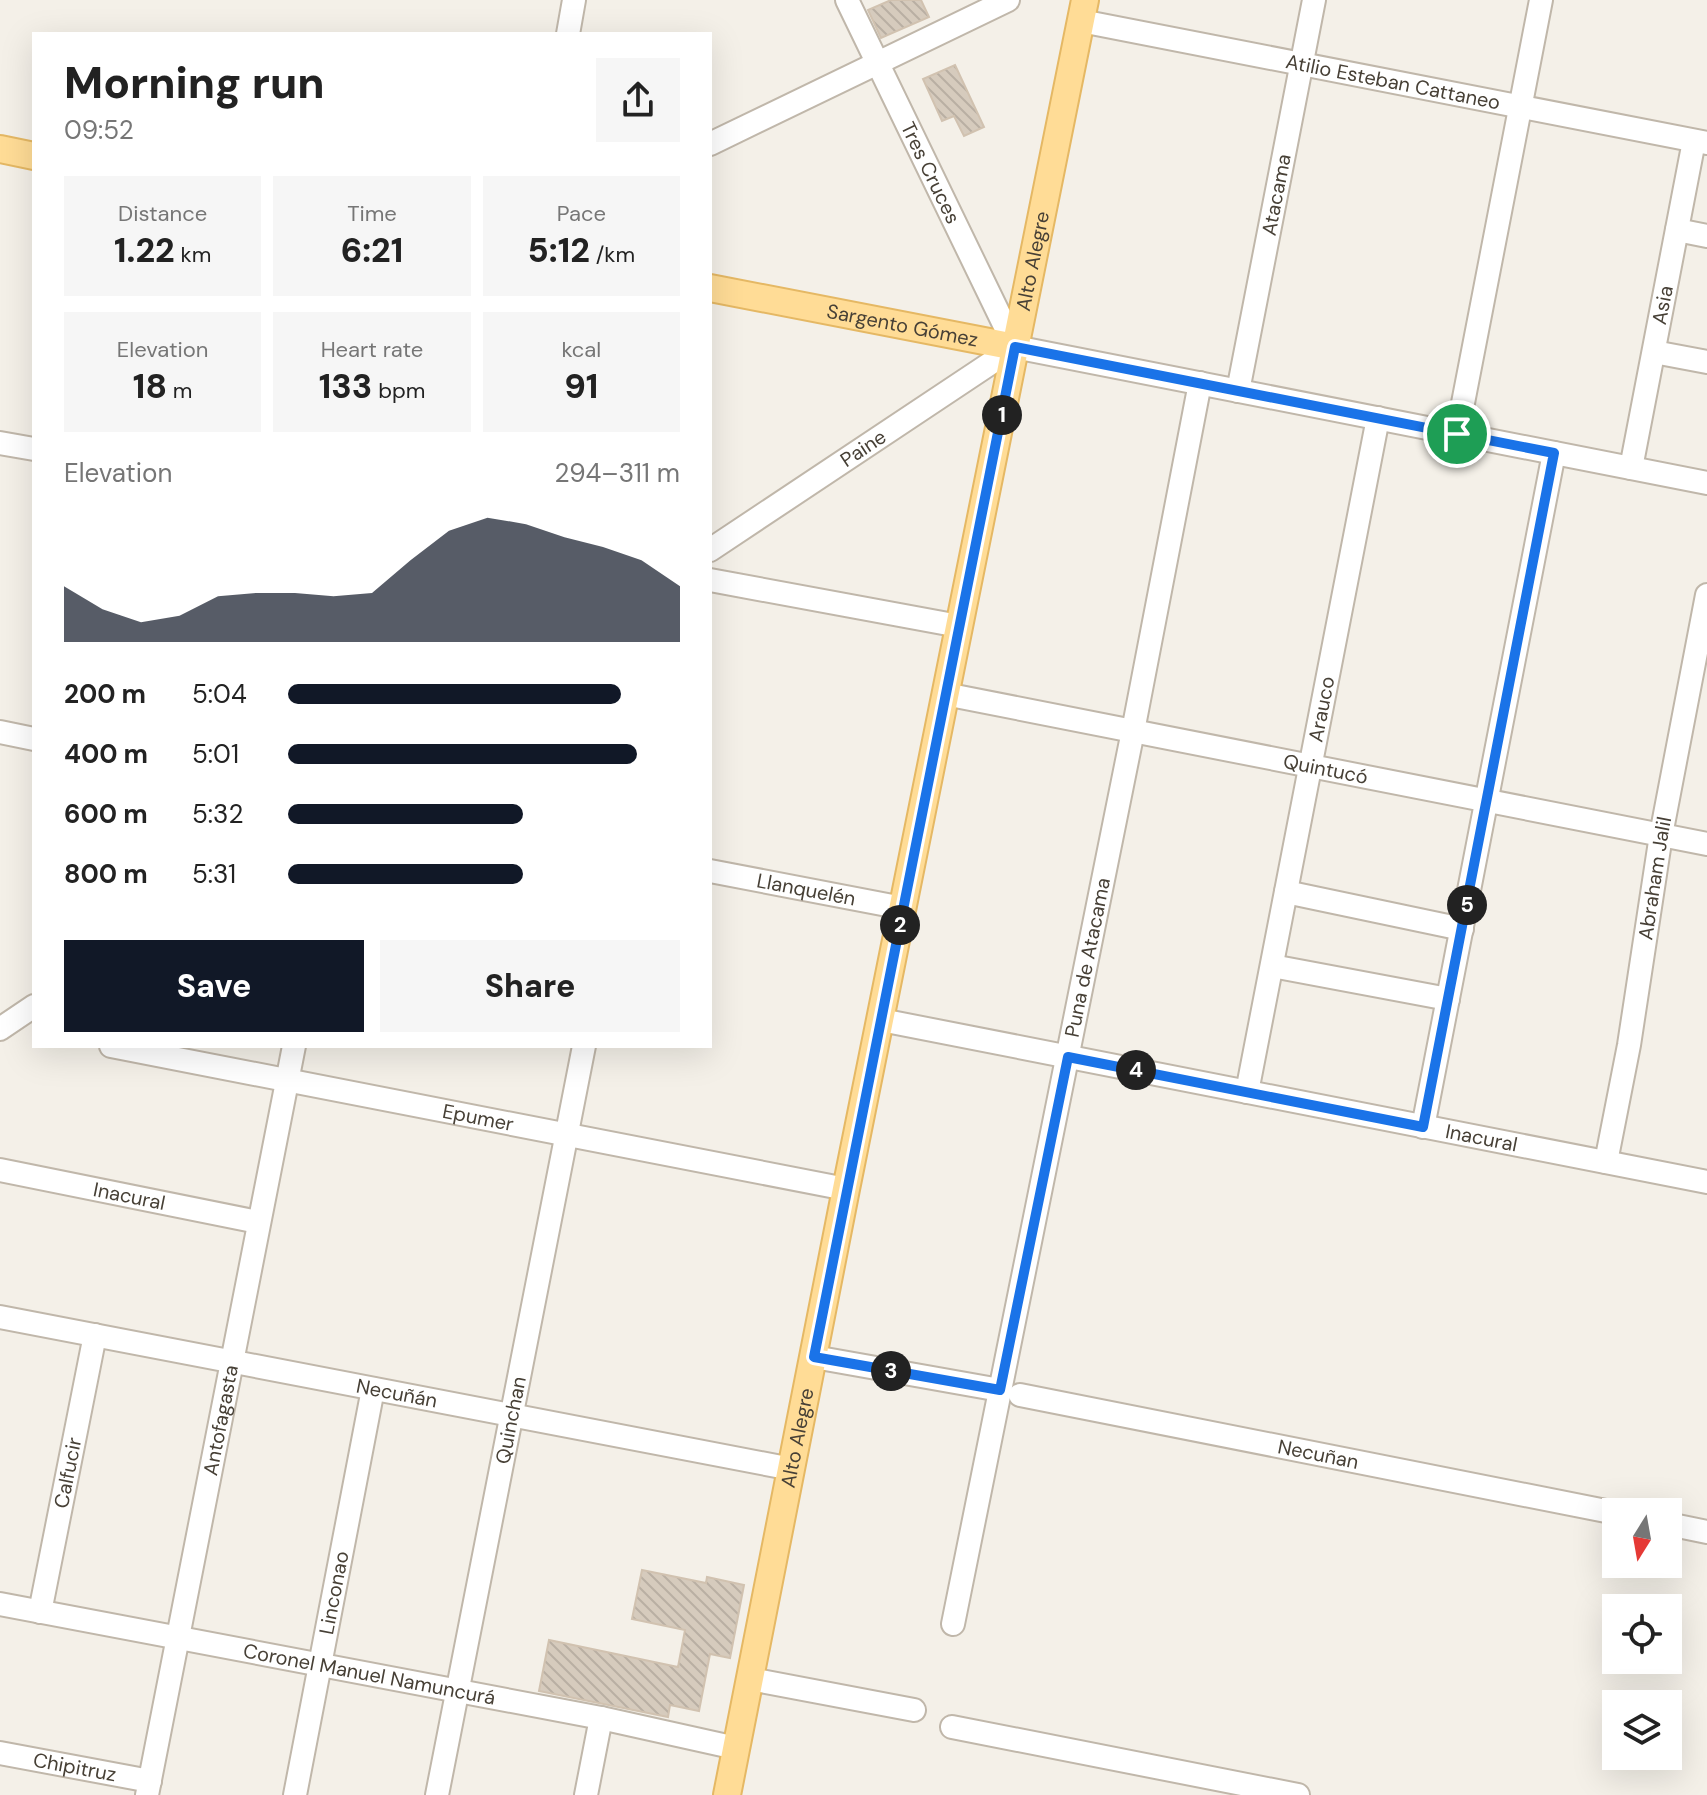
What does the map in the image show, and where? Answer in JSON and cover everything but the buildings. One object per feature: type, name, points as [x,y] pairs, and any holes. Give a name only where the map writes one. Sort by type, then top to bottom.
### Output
[{"type":"main road","name":"Alto Alegre","points":[[727,1795],[1083,10]]},
{"type":"main road","points":[[0,149],[32,156]]},
{"type":"main road","name":"Sargento Gómez","points":[[712,288],[1015,347]]},
{"type":"street","points":[[568,32],[574,0]]},
{"type":"street","name":"Tres Cruces","points":[[847,0],[1015,347]]},
{"type":"street","points":[[712,143],[1008,0]]},
{"type":"street","name":"Atacama","points":[[1238,391],[1314,0]]},
{"type":"street","points":[[1457,434],[1541,0]]},
{"type":"street","name":"Atilio Esteban Cattaneo","points":[[1083,10],[1302,63],[1701,142]]},
{"type":"street","name":"Asia","points":[[1631,468],[1677,230],[1701,142]]},
{"type":"street","points":[[1677,230],[1707,236]]},
{"type":"street","name":"Sargento Gómez","points":[[1015,347],[1707,483]]},
{"type":"street","name":"Paine","points":[[712,549],[1015,347]]},
{"type":"street","points":[[1654,352],[1707,362]]},
{"type":"street","name":"Puna de Atacama","points":[[953,1624],[1010,1392],[1068,1057],[1200,383]]},
{"type":"street","name":"Arauco","points":[[1247,1092],[1378,418]]},
{"type":"street","points":[[0,443],[32,449]]},
{"type":"street","points":[[1423,1127],[1554,453]]},
{"type":"street","points":[[712,580],[959,626]]},
{"type":"street","name":"Abraham Jalil","points":[[1606,1162],[1629,1045],[1661,835],[1707,595]]},
{"type":"street","name":"Quintucó","points":[[945,694],[1707,844]]},
{"type":"street","points":[[0,732],[32,739]]},
{"type":"street","name":"Llanquelén","points":[[712,871],[903,908]]},
{"type":"street","points":[[1286,892],[1462,929]]},
{"type":"street","points":[[1272,966],[1448,999]]},
{"type":"street","points":[[2,1026],[32,1007]]},
{"type":"street","name":"Inacural","points":[[881,1020],[1707,1182]]},
{"type":"street","points":[[2,1026],[32,1031]]},
{"type":"street","name":"Epumer","points":[[121,1048],[846,1189]]},
{"type":"street","name":"Antofagasta","points":[[149,1788],[294,1048]]},
{"type":"street","name":"Quinchan","points":[[437,1795],[584,1048]]},
{"type":"street","name":"Inacural","points":[[0,1170],[258,1222]]},
{"type":"street","name":"Necuñán","points":[[0,1317],[792,1469]]},
{"type":"street","name":"Calfucir","points":[[40,1612],[95,1335]]},
{"type":"street","name":"Necuñan","points":[[814,1357],[1010,1392],[1602,1510]]},
{"type":"street","name":"Linconao","points":[[295,1795],[373,1389]]},
{"type":"street","points":[[1682,1527],[1707,1532]]},
{"type":"street","name":"Coronel Manuel Namuncurá","points":[[0,1604],[601,1718],[736,1748]]},
{"type":"street","points":[[750,1679],[914,1710]]},
{"type":"street","points":[[586,1795],[601,1718]]},
{"type":"street","points":[[952,1727],[1294,1795]]},
{"type":"street","name":"Chipitruz","points":[[0,1753],[149,1788]]},
{"type":"route","points":[[1015,347],[1457,434],[1554,453],[1423,1127],[1068,1057],[1000,1390],[814,1357],[1015,347]]}]
